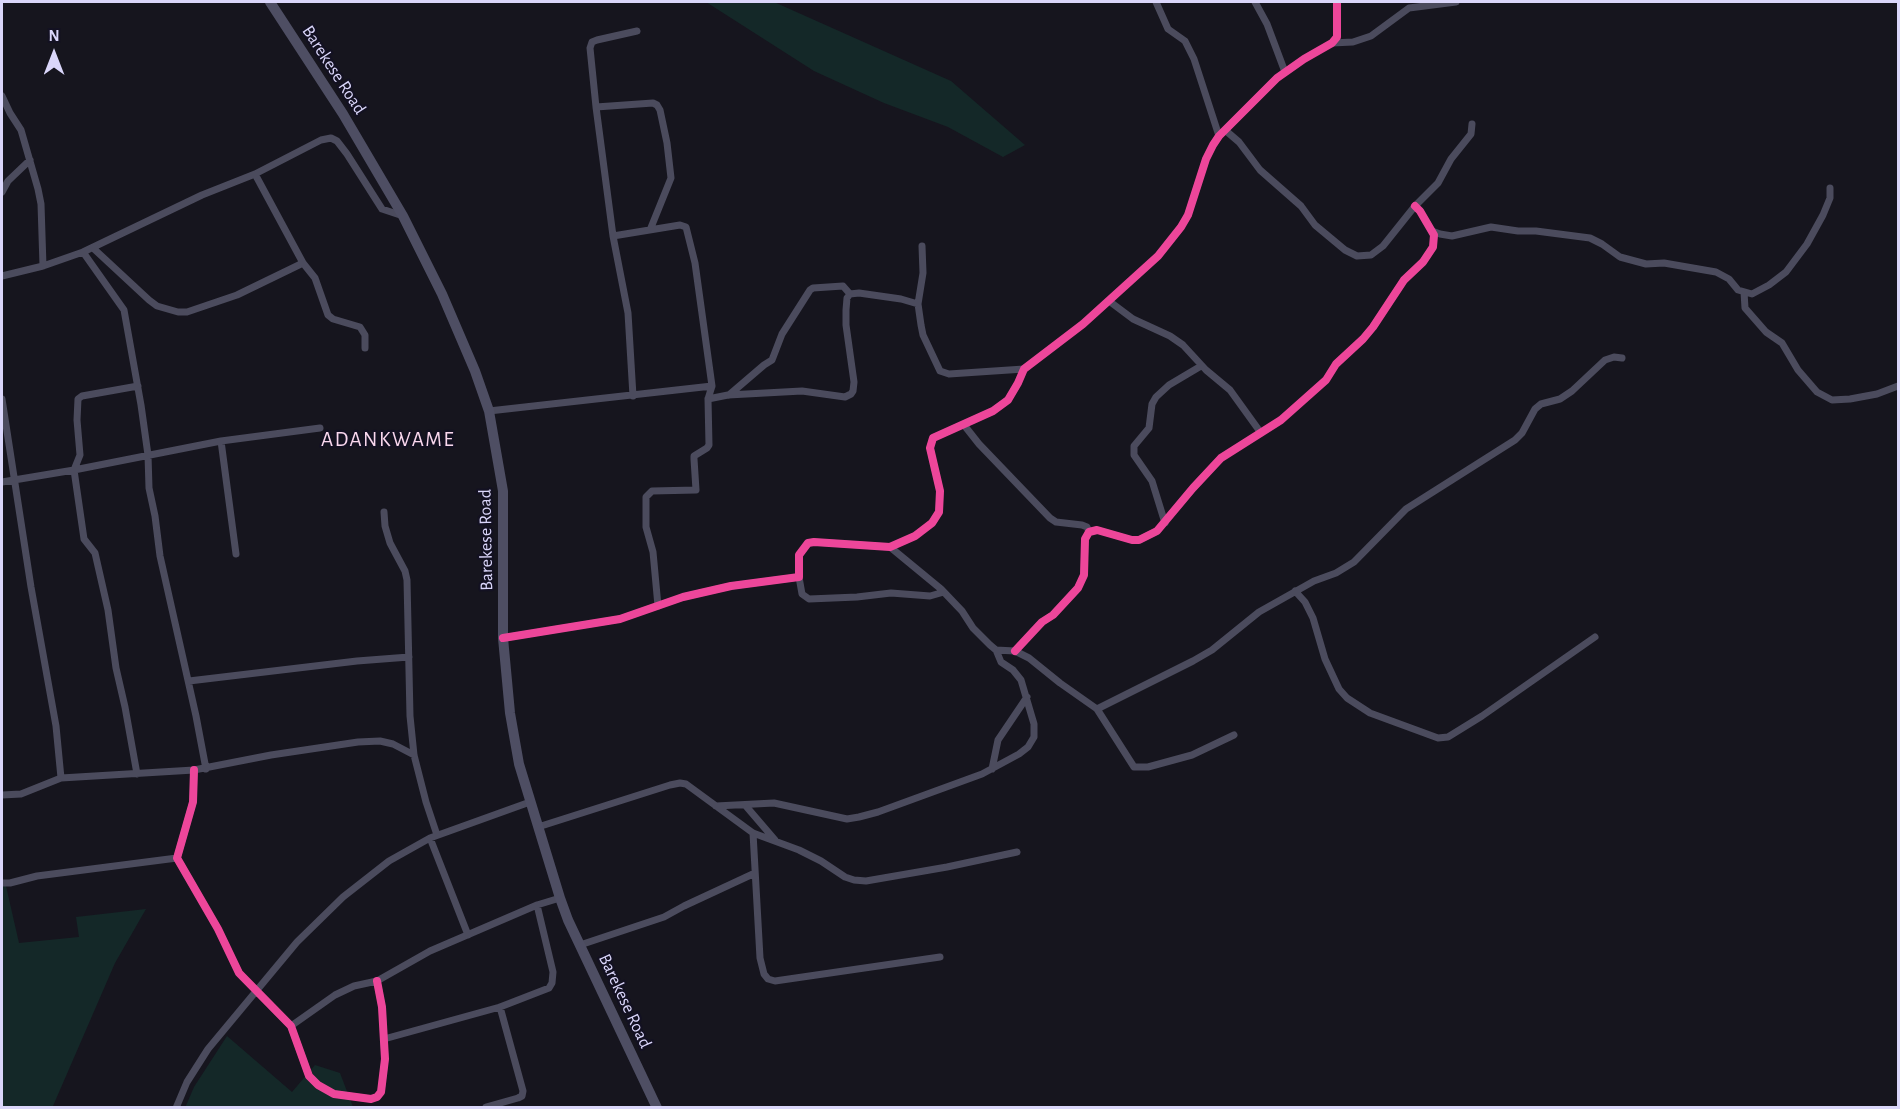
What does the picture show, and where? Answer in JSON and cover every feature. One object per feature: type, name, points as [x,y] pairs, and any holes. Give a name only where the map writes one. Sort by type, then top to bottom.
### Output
[{"type":"main road","name":"Barekese Road","points":[[270,2],[343,114],[403,216],[442,294],[475,371],[489,411],[503,491],[503,638],[510,713],[519,764],[560,898],[657,1107]]},
{"type":"street","points":[[1156,2],[1168,29],[1185,41],[1194,58],[1219,136]]},
{"type":"street","points":[[1255,2],[1267,24],[1285,72]]},
{"type":"street","points":[[944,592],[930,596],[891,593],[809,599],[802,594],[799,555],[808,543],[825,542],[890,547],[915,536],[932,524],[939,512],[940,491],[931,457],[930,443],[938,435],[993,411],[1008,400],[1024,369],[1083,324],[1145,269],[1181,227],[1188,215],[1206,159],[1219,136],[1285,72],[1332,43],[1338,34],[1337,2]]},
{"type":"street","points":[[1332,43],[1353,42],[1371,36],[1409,8],[1456,2]]},
{"type":"street","points":[[633,396],[628,313],[613,236],[590,45],[597,40],[637,31]]},
{"type":"street","points":[[2,96],[21,130],[41,204],[43,266]]},
{"type":"street","points":[[596,107],[652,103],[657,105],[660,111],[671,178],[650,230]]},
{"type":"street","points":[[1225,130],[1239,142],[1260,170],[1301,206],[1316,225],[1345,250],[1357,256],[1371,255],[1383,246],[1415,206],[1438,183],[1451,159],[1471,134],[1472,124]]},
{"type":"street","points":[[2,276],[43,266],[93,248],[202,195],[255,174],[321,140],[331,138],[337,141],[347,154],[382,209],[403,216]]},
{"type":"street","points":[[2,192],[8,181],[30,160]]},
{"type":"street","points":[[255,174],[303,263],[315,278],[328,315],[333,319],[360,327],[365,335],[365,348]]},
{"type":"street","points":[[1432,231],[1452,236],[1491,227],[1590,238],[1620,257],[1646,264],[1664,263],[1716,272],[1729,279],[1738,290],[1752,294],[1786,272],[1807,244],[1830,198],[1830,188]]},
{"type":"street","points":[[1089,531],[1097,530],[1139,540],[1157,531],[1221,458],[1281,420],[1326,380],[1336,364],[1373,327],[1404,280],[1423,262],[1433,247],[1432,231],[1415,206]]},
{"type":"street","points":[[613,236],[680,225],[686,226],[695,263],[712,386],[708,399],[708,445],[694,456],[696,490],[652,491],[646,497],[646,527],[654,552],[658,606]]},
{"type":"street","points":[[922,246],[923,273],[918,304],[923,335],[940,371],[949,374],[1024,369]]},
{"type":"street","points":[[93,248],[149,300],[158,306],[178,312],[187,312],[237,295],[303,263]]},
{"type":"street","points":[[83,252],[124,310],[138,386],[148,455],[149,488],[160,556],[189,681],[206,769]]},
{"type":"street","points":[[2,271],[14,274]]},
{"type":"street","points":[[728,395],[772,360],[782,334],[810,290],[843,286],[849,294]]},
{"type":"street","points":[[1744,292],[1745,308],[1766,332],[1782,343],[1798,370],[1817,392],[1832,400],[1851,399],[1877,394],[1899,386]]},
{"type":"street","points":[[708,399],[728,395],[802,391],[844,397],[851,394],[854,382],[846,325],[849,294]]},
{"type":"street","points":[[849,294],[902,298],[918,304]]},
{"type":"street","points":[[1108,301],[1133,319],[1183,345],[1216,380],[1230,390],[1261,433]]},
{"type":"street","points":[[1097,709],[1212,650],[1259,612],[1314,580],[1336,573],[1354,562],[1406,509],[1515,440],[1541,404],[1566,396],[1605,360],[1614,357],[1622,358]]},
{"type":"street","points":[[1165,523],[1152,481],[1134,454],[1134,446],[1147,432],[1152,404],[1156,398],[1169,385],[1202,366]]},
{"type":"street","points":[[137,774],[116,668],[108,610],[95,553],[84,539],[74,470],[80,454],[78,399],[82,396],[138,386]]},
{"type":"street","points":[[489,411],[712,386]]},
{"type":"street","points":[[2,399],[56,726],[61,778]]},
{"type":"street","points":[[964,425],[979,444],[1050,518],[1056,522],[1082,525],[1089,531]]},
{"type":"street","points":[[2,482],[221,441],[320,428]]},
{"type":"street","points":[[221,441],[236,554]]},
{"type":"street","points":[[384,512],[390,543],[405,571],[410,657],[410,716],[414,755],[434,836],[468,935]]},
{"type":"street","points":[[1015,651],[1078,588],[1084,575],[1085,539],[1089,531]]},
{"type":"street","points":[[716,806],[774,803],[847,819],[859,817],[982,774],[1028,747],[1034,737],[1034,724],[1022,680],[1001,662],[996,650],[973,628],[962,611],[944,592],[890,547]]},
{"type":"street","points":[[503,638],[620,619],[683,597],[731,586],[799,577]]},
{"type":"street","points":[[1295,591],[1305,602],[1313,618],[1325,659],[1339,689],[1347,698],[1370,713],[1438,738],[1448,737],[1482,716],[1595,637]]},
{"type":"street","points":[[996,650],[1015,651],[1029,658],[1097,709],[1134,767],[1140,768],[1192,756],[1234,735]]},
{"type":"street","points":[[189,681],[410,657]]},
{"type":"street","points":[[992,769],[998,740],[1027,697]]},
{"type":"street","points":[[2,795],[21,794],[61,778],[206,769],[271,755],[380,741],[393,744],[414,755]]},
{"type":"street","points":[[194,770],[193,801],[177,858],[218,929],[239,973],[291,1026],[309,1076],[318,1085],[334,1094],[371,1099],[377,1097],[381,1092],[385,1059],[382,1007],[377,981]]},
{"type":"street","points":[[538,827],[680,783],[686,784],[753,833],[775,840],[821,861],[845,877],[855,880],[946,867],[1017,852]]},
{"type":"street","points":[[176,1107],[186,1082],[208,1048],[297,942],[343,897],[389,861],[434,836],[530,802]]},
{"type":"street","points":[[745,805],[775,840]]},
{"type":"street","points":[[753,833],[760,957],[764,974],[768,979],[775,981],[940,957]]},
{"type":"street","points":[[2,883],[37,876],[177,858]]},
{"type":"street","points":[[580,945],[664,917],[756,873]]},
{"type":"street","points":[[291,1026],[335,995],[354,986],[377,981],[430,951],[537,905],[560,898]]},
{"type":"street","points":[[384,1040],[500,1007],[549,988],[553,972],[537,905]]},
{"type":"street","points":[[486,1107],[518,1098],[522,1096],[523,1091],[500,1007]]},
{"type":"green space","points":[[706,2],[774,2],[951,81],[1025,145],[1003,157],[948,127],[884,103],[814,71]]},
{"type":"green space","points":[[2,886],[6,886],[19,943],[79,937],[76,917],[146,909],[115,963],[53,1106],[56,1107],[2,1107]]},
{"type":"green space","points":[[227,1036],[292,1092],[315,1065],[340,1073],[353,1107],[185,1108],[194,1087]]},
{"type":"cycle path","points":[[503,638],[620,619],[683,597],[731,586],[799,577],[799,555],[808,543],[890,547],[915,536],[932,523],[939,512],[940,491],[930,448],[933,438],[993,411],[1008,400],[1024,369],[1083,324],[1158,256],[1188,215],[1206,159],[1219,136],[1277,78],[1332,43],[1337,37],[1337,2]]},
{"type":"cycle path","points":[[1015,651],[1078,588],[1084,575],[1085,539],[1089,532],[1097,530],[1139,540],[1157,531],[1221,458],[1281,420],[1326,380],[1336,364],[1363,339],[1404,280],[1423,262],[1433,247],[1434,235],[1415,206]]},
{"type":"cycle path","points":[[194,770],[193,802],[177,858],[218,929],[239,973],[291,1026],[309,1076],[318,1085],[334,1094],[371,1099],[377,1097],[381,1092],[385,1059],[382,1007],[377,981]]},
{"type":"district","name":"ADANKWAME","points":[[388,440]]}]
